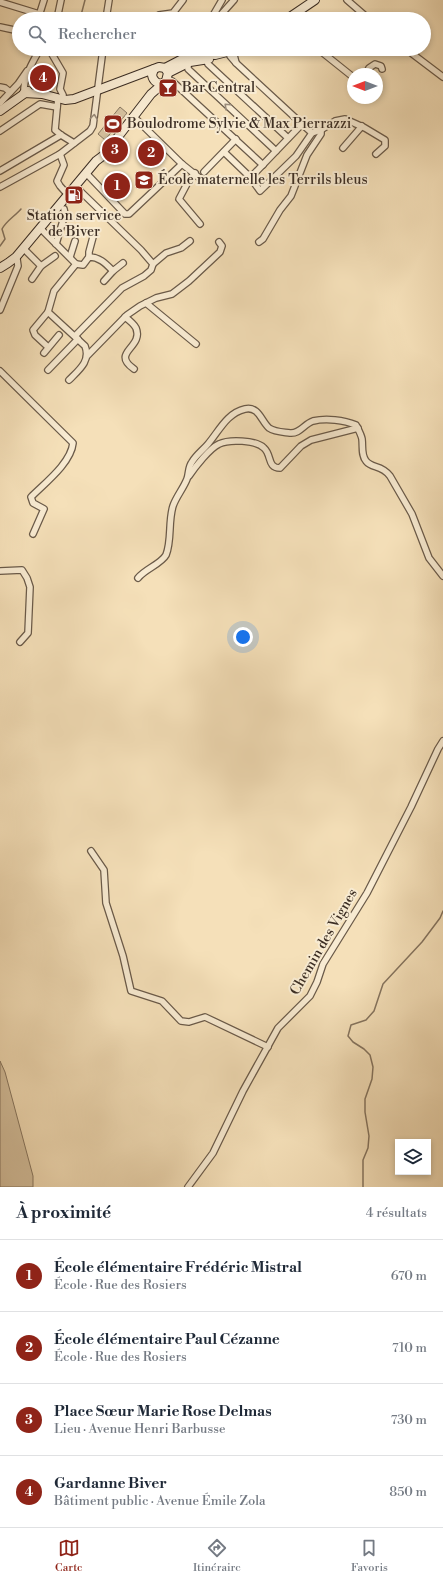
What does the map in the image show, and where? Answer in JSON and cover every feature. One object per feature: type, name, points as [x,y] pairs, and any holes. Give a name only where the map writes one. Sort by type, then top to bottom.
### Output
[{"type":"main road","points":[[297,12],[315,0]]},
{"type":"main road","points":[[0,268],[16,257],[96,161],[104,155],[126,128],[162,77],[191,56]]},
{"type":"main road","points":[[196,56],[206,59],[217,56]]},
{"type":"main road","points":[[0,111],[30,90],[43,90],[77,98],[159,67],[162,77]]},
{"type":"main road","points":[[139,74],[162,77]]},
{"type":"street","points":[[40,12],[44,0]]},
{"type":"street","points":[[58,12],[61,0]]},
{"type":"street","points":[[107,12],[109,0]]},
{"type":"street","points":[[174,12],[183,0]]},
{"type":"street","points":[[215,12],[222,0]]},
{"type":"street","points":[[223,12],[234,0]]},
{"type":"street","points":[[346,0],[361,12]]},
{"type":"street","points":[[0,2],[27,12]]},
{"type":"street","points":[[0,28],[12,31]]},
{"type":"street","points":[[24,93],[29,71],[36,56]]},
{"type":"street","points":[[53,56],[63,73],[57,107],[56,130],[61,136],[74,143]]},
{"type":"street","points":[[0,187],[60,154],[90,132],[93,126],[102,56]]},
{"type":"street","points":[[192,56],[188,70],[276,151]]},
{"type":"street","points":[[235,56],[236,63],[312,133]]},
{"type":"street","points":[[327,56],[347,72]]},
{"type":"street","points":[[415,56],[443,77]]},
{"type":"street","points":[[206,59],[208,64],[288,138]]},
{"type":"street","points":[[369,68],[375,64],[381,66],[382,68]]},
{"type":"street","points":[[0,103],[18,84],[27,71],[29,71]]},
{"type":"street","points":[[162,77],[172,81],[263,165]]},
{"type":"street","points":[[0,87],[5,88],[10,92]]},
{"type":"street","points":[[0,131],[38,105],[42,104],[57,107]]},
{"type":"street","points":[[132,118],[182,164],[202,180]]},
{"type":"street","points":[[224,152],[250,177],[258,190],[262,190],[296,156],[312,133],[321,130],[335,121],[350,120],[385,140],[385,146],[376,154]]},
{"type":"street","points":[[250,177],[302,124]]},
{"type":"street","points":[[343,148],[362,126]]},
{"type":"street","points":[[259,242],[291,196],[307,155],[321,134],[321,130]]},
{"type":"street","points":[[0,171],[61,136]]},
{"type":"street","points":[[204,172],[236,139]]},
{"type":"street","points":[[60,154],[64,165],[57,181],[68,195]]},
{"type":"street","points":[[86,173],[125,214],[129,214],[182,164]]},
{"type":"street","points":[[195,173],[188,182],[179,199],[200,224]]},
{"type":"street","points":[[75,186],[141,250],[153,264]]},
{"type":"street","points":[[56,244],[65,214],[64,209]]},
{"type":"street","points":[[40,228],[76,264],[84,265],[89,257],[93,237]]},
{"type":"street","points":[[70,257],[75,241]]},
{"type":"street","points":[[48,370],[122,288],[144,276],[151,270],[153,264],[166,254],[181,248],[190,241]]},
{"type":"street","points":[[69,380],[85,362],[88,356],[125,317],[146,303],[172,294],[189,281],[220,252],[222,246],[219,242]]},
{"type":"street","points":[[22,248],[41,266]]},
{"type":"street","points":[[32,279],[41,266],[55,256]]},
{"type":"street","points":[[0,310],[18,266],[16,257]]},
{"type":"street","points":[[89,257],[98,258],[113,271]]},
{"type":"street","points":[[104,281],[123,263]]},
{"type":"street","points":[[48,347],[35,335],[33,330],[48,312],[54,291],[76,264]]},
{"type":"street","points":[[146,303],[196,344]]},
{"type":"street","points":[[48,312],[86,346],[88,356]]},
{"type":"street","points":[[125,317],[135,327],[137,332],[134,343],[125,356],[126,362],[134,369]]},
{"type":"street","points":[[44,353],[59,335]]},
{"type":"street","points":[[0,371],[73,443],[73,446],[62,465],[31,498],[33,503],[44,509],[33,534]]},
{"type":"street","points":[[187,479],[190,464],[195,457],[208,444],[224,422],[234,414],[245,409],[256,410],[267,426],[278,432],[292,433],[298,431],[313,421],[324,420],[348,422],[356,425],[362,438],[362,452],[365,459],[370,465],[386,470],[412,514],[429,558],[443,576]]},
{"type":"street","points":[[138,578],[147,569],[159,562],[166,555],[173,505],[193,469],[219,444],[230,441],[246,441],[259,444],[268,452],[271,465],[275,468],[280,468],[301,446],[311,440],[358,428]]},
{"type":"street","points":[[0,571],[22,570],[30,587],[28,633],[20,642]]},
{"type":"street","name":"Chemin des Vignes","points":[[188,1187],[213,1153],[243,1091],[278,1028],[310,996],[317,982],[323,964],[367,893],[411,807],[438,748],[443,741]]},
{"type":"street","points":[[91,851],[104,870],[106,903],[123,956],[131,991],[162,1001],[180,1021],[189,1022],[204,1017],[268,1047]]},
{"type":"shaded area","name":"Boulodrome Sylvie & Max Pierrazzi","points":[[120,107],[127,113],[105,140],[98,134]]},
{"type":"shaded area","points":[[0,1061],[5,1072],[33,1176],[33,1187],[0,1187]]},
{"type":"waterway","points":[[82,12],[85,0]]},
{"type":"waterway","points":[[0,246],[5,239],[2,229],[6,223],[21,209]]},
{"type":"waterway","points":[[363,1187],[363,1160],[368,1148],[369,1136],[365,1112],[365,1099],[372,1079],[373,1067],[370,1055],[353,1042],[348,1036],[351,1025],[366,1020],[374,1011],[383,984],[422,942],[440,918],[443,911]]},
{"type":"place","name":"Gardanne Biver","points":[[43,78]]},
{"type":"place","name":"Bar Central","points":[[168,88]]},
{"type":"place","name":"Boulodrome Sylvie & Max Pierrazzi","points":[[113,124]]},
{"type":"place","name":"Place Sœur Marie Rose Delmas","points":[[115,150]]},
{"type":"place","name":"École élémentaire Paul Cézanne","points":[[151,153]]},
{"type":"place","name":"École maternelle les Terrils bleus","points":[[144,180]]},
{"type":"place","name":"École élémentaire Frédéric Mistral","points":[[117,186]]},
{"type":"place","name":"Station service de Biver","points":[[74,195]]}]
